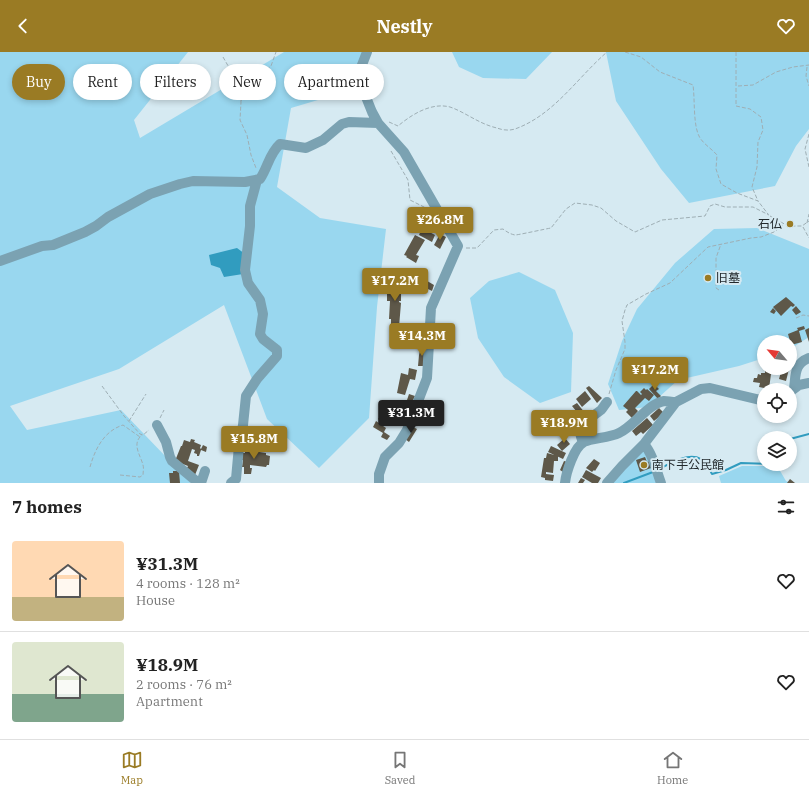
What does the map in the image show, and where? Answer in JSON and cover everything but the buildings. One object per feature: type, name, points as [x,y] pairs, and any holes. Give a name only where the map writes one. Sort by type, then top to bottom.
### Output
[{"type":"street","points":[[367,52],[360,70],[360,82],[372,112],[383,122],[404,152],[437,212],[458,246],[431,308],[427,378],[407,430],[398,443],[385,457],[379,474],[379,483]]},
{"type":"street","points":[[0,261],[85,232],[108,217],[150,194],[180,184],[193,181],[245,182],[260,179],[264,174],[273,150],[280,144],[306,148],[322,140],[342,124],[349,122],[383,122]]},
{"type":"street","points":[[231,483],[236,479],[246,396],[257,379],[277,356],[277,350],[263,339],[260,334],[263,314],[260,300],[248,283],[245,270],[250,226],[250,206],[257,180]]},
{"type":"street","points":[[794,383],[797,367],[800,363],[809,358]]},
{"type":"street","points":[[797,387],[809,383]]},
{"type":"street","points":[[607,483],[644,444],[676,402],[701,389],[710,388],[757,399]]},
{"type":"street","points":[[564,483],[566,472],[574,455],[583,442],[619,433],[633,424],[658,403],[664,401],[676,402]]},
{"type":"street","points":[[583,442],[580,436],[580,428],[607,402]]},
{"type":"street","points":[[157,424],[166,442],[172,461],[195,480],[196,483]]},
{"type":"street","points":[[644,444],[649,449],[661,483]]},
{"type":"street","points":[[201,483],[204,471]]},
{"type":"path","points":[[241,102],[246,86],[271,66],[276,52]]},
{"type":"path","points":[[383,122],[398,126],[409,117],[422,111],[441,106],[451,107],[490,127],[503,130],[513,130],[533,120],[559,101],[584,74],[608,52]]},
{"type":"path","points":[[625,52],[641,57],[660,72],[693,85],[695,101],[694,114],[699,137],[717,155],[716,169],[721,184],[737,193],[758,201]]},
{"type":"path","points":[[736,52],[736,106],[750,109],[761,117],[763,130],[758,142],[757,167],[752,187],[758,201],[769,215]]},
{"type":"path","points":[[224,57],[239,85],[241,102],[240,120],[247,135],[251,155],[258,171],[257,180]]},
{"type":"path","points":[[737,86],[753,85],[776,72],[793,67],[808,66],[806,76],[809,86]]},
{"type":"path","points":[[809,134],[806,149],[809,167]]},
{"type":"path","points":[[388,146],[408,180],[410,200],[437,212]]},
{"type":"path","points":[[458,246],[468,249],[477,248],[494,230],[503,229],[508,233],[517,236],[524,233],[551,228],[566,209],[575,203],[592,205],[601,208],[616,221],[635,232],[662,220],[705,216],[710,206],[715,204],[725,206],[753,207],[788,226],[802,226],[809,221]]},
{"type":"path","points":[[806,223],[809,214]]},
{"type":"path","points":[[607,402],[611,385],[625,349],[622,321],[624,310],[627,305],[670,283],[708,247],[761,237],[774,232],[783,224]]},
{"type":"path","points":[[802,226],[809,238]]},
{"type":"path","points":[[719,290],[716,288],[716,258],[721,244]]},
{"type":"path","points":[[796,318],[803,315],[809,316]]},
{"type":"path","points":[[102,386],[129,422],[143,435]]},
{"type":"path","points":[[129,422],[146,394]]},
{"type":"path","points":[[120,474],[140,477],[142,475],[144,466],[138,455],[137,444],[140,437],[157,424],[164,410]]},
{"type":"path","points":[[90,467],[98,446],[116,427],[123,424],[140,437]]},
{"type":"shaded area","points":[[0,52],[188,52],[178,64],[140,64],[140,100],[150,100],[134,120],[140,138],[204,100],[211,100],[211,96],[219,91],[219,100],[276,100],[276,64],[264,64],[284,52],[363,52],[358,64],[284,64],[284,100],[318,100],[291,108],[277,187],[320,218],[386,229],[377,307],[369,418],[319,468],[267,419],[224,305],[119,369],[10,406],[27,430],[121,410],[191,483],[0,483]]},
{"type":"shaded area","points":[[452,52],[552,52],[526,79],[483,78],[459,67]]},
{"type":"shaded area","points":[[606,52],[809,52],[809,129],[796,146],[775,186],[689,203],[661,169],[616,101]]},
{"type":"shaded area","points":[[757,228],[809,249],[809,337],[797,345],[797,335],[757,335],[757,360],[739,366],[678,380],[648,407],[619,410],[608,384],[622,341],[637,309],[675,263],[714,229]]},
{"type":"shaded area","points":[[237,248],[245,254],[243,274],[224,277],[220,268],[211,265],[209,255]]},
{"type":"shaded area","points":[[519,272],[555,290],[573,333],[571,392],[540,403],[504,377],[478,338],[470,298],[489,281]]},
{"type":"shaded area","points":[[643,449],[659,483],[611,483]]},
{"type":"shaded area","points":[[742,466],[757,466],[757,471],[780,471],[786,481],[791,483],[721,483],[719,476]]},
{"type":"waterway","points":[[797,437],[809,434]]},
{"type":"waterway","points":[[659,469],[677,460],[691,457],[697,457],[703,460],[712,474],[726,470],[741,463],[757,464]]},
{"type":"waterway","points":[[624,483],[653,472]]},
{"type":"place","name":"石仏","points":[[790,224]]},
{"type":"place","name":"旧墓","points":[[708,278]]},
{"type":"place","name":"南下手公民館","points":[[644,465]]}]
